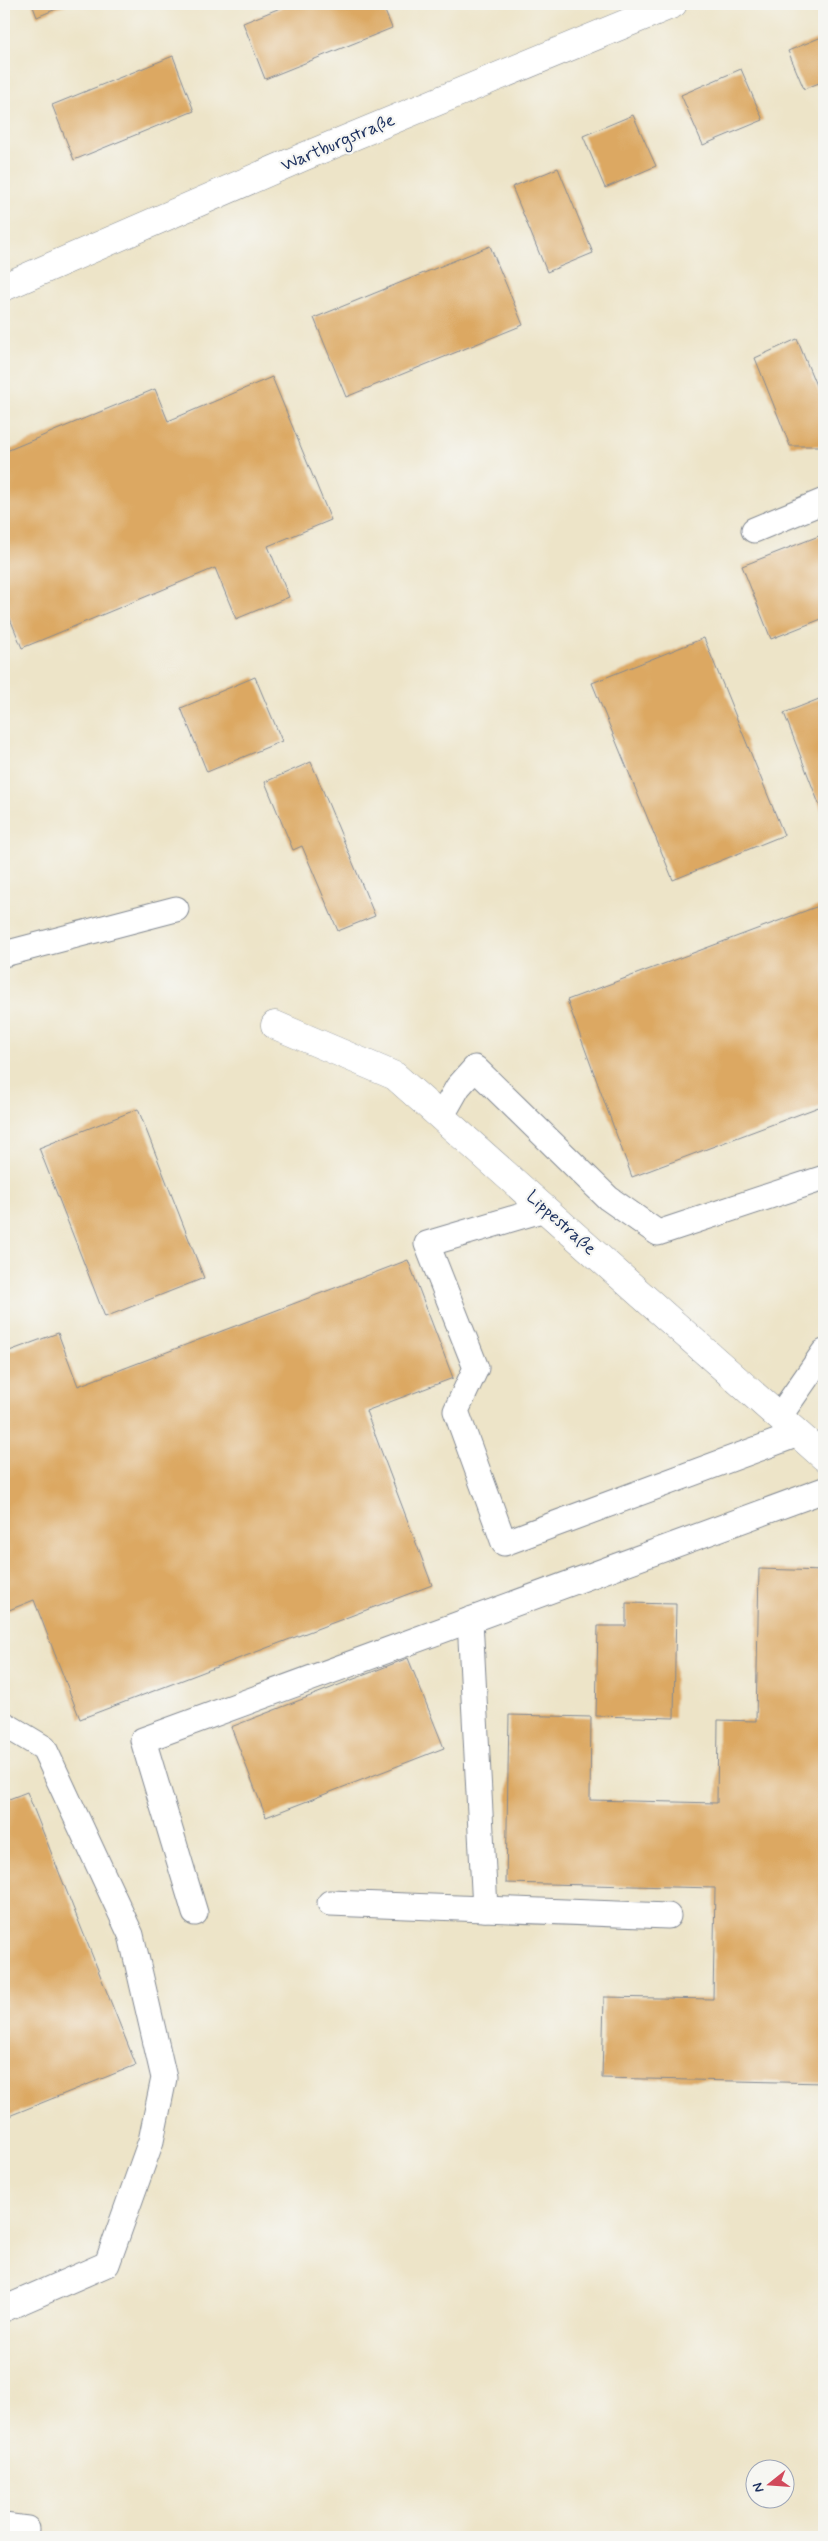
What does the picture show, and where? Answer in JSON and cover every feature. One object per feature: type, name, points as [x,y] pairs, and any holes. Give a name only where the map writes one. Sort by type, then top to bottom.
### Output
[{"type":"main road","name":"Wartburgstraße","points":[[4,287],[303,157],[673,4]]},
{"type":"main road","name":"Lippestraße","points":[[276,1025],[395,1076],[824,1457]]},
{"type":"lane","points":[[754,530],[824,501]]},
{"type":"lane","points":[[4,954],[176,909]]},
{"type":"lane","points":[[442,1117],[458,1087],[475,1068],[608,1198],[658,1233],[824,1178]]},
{"type":"lane","points":[[545,1209],[427,1244],[476,1368],[456,1411],[504,1543],[789,1426],[824,1352]]},
{"type":"lane","points":[[194,1913],[143,1740],[824,1490]]},
{"type":"lane","points":[[470,1620],[485,1909]]},
{"type":"lane","points":[[4,1724],[44,1748],[131,1935],[164,2078],[151,2141],[107,2264],[4,2309]]},
{"type":"lane","points":[[330,1903],[668,1916]]},
{"type":"building","points":[[32,4],[68,4],[37,17]]},
{"type":"building","points":[[290,4],[382,4],[392,28],[265,79],[243,23]]},
{"type":"building","points":[[824,36],[824,81],[804,89],[788,51]]},
{"type":"building","points":[[173,56],[194,111],[74,160],[52,105]]},
{"type":"building","points":[[741,69],[763,120],[703,145],[681,95]]},
{"type":"building","points":[[633,115],[656,166],[605,188],[583,136]]},
{"type":"building","points":[[558,168],[593,253],[547,272],[512,187]]},
{"type":"building","points":[[490,246],[523,325],[346,397],[314,318]]},
{"type":"building","points":[[797,339],[824,405],[824,446],[790,446],[755,358]]},
{"type":"building","points":[[272,377],[331,520],[268,546],[289,597],[236,619],[215,568],[22,648],[4,604],[4,452],[155,389],[168,421]]},
{"type":"building","points":[[824,534],[824,618],[771,639],[742,566]]},
{"type":"building","points":[[704,638],[784,835],[673,880],[592,683]]},
{"type":"building","points":[[255,677],[282,741],[207,772],[181,708]]},
{"type":"building","points":[[824,697],[824,817],[784,713]]},
{"type":"building","points":[[311,762],[375,916],[338,931],[302,846],[293,850],[265,782]]},
{"type":"building","points":[[824,904],[824,1105],[632,1177],[567,1000]]},
{"type":"building","points":[[138,1109],[204,1278],[105,1317],[39,1148]]},
{"type":"building","points":[[408,1260],[453,1378],[366,1411],[432,1585],[80,1719],[34,1600],[4,1612],[4,1353],[58,1333],[78,1386]]},
{"type":"building","points":[[759,1569],[824,1571],[824,2083],[602,2078],[604,1997],[713,1999],[715,1888],[506,1883],[509,1715],[591,1717],[590,1800],[717,1803],[718,1720],[756,1721]]},
{"type":"building","points":[[626,1603],[676,1604],[674,1718],[596,1716],[598,1626],[626,1626]]},
{"type":"building","points":[[408,1658],[444,1748],[266,1817],[231,1727]]},
{"type":"building","points":[[27,1792],[136,2065],[4,2118],[4,1801]]}]
